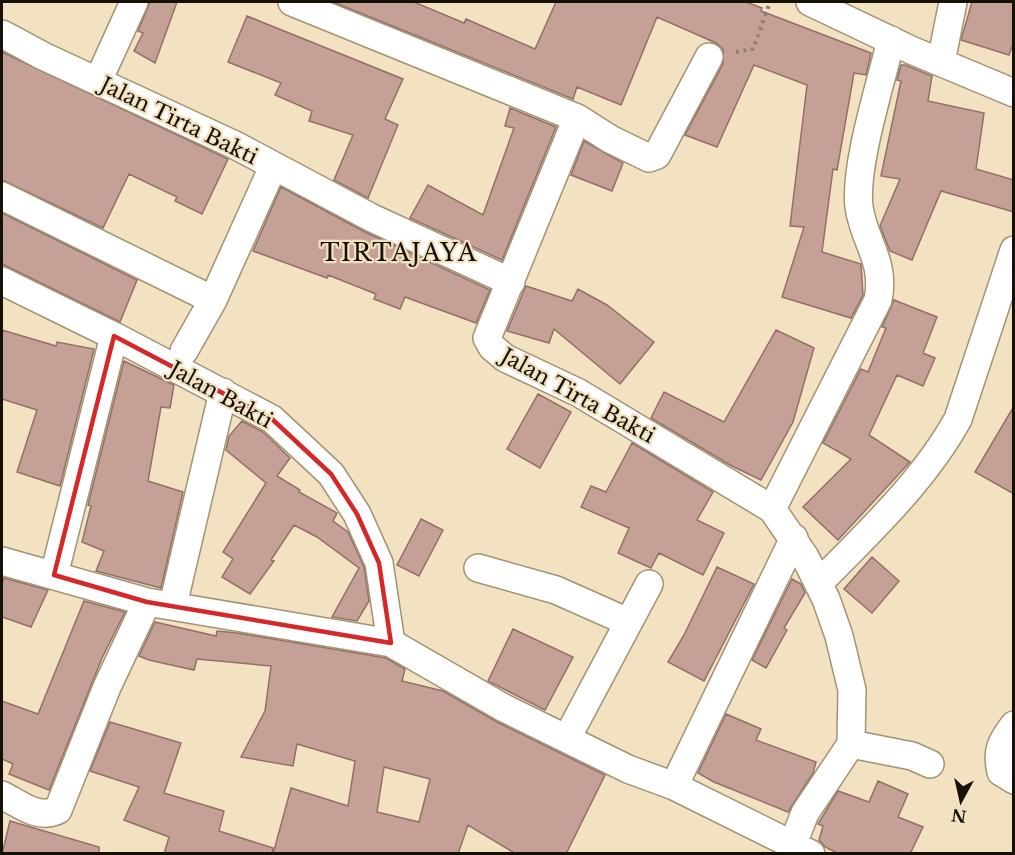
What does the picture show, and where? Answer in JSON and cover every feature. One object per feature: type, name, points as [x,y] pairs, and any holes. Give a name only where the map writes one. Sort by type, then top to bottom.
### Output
[{"type":"street","points":[[98,81],[134,2]]},
{"type":"street","points":[[292,2],[577,118],[610,140],[647,158],[654,157],[709,57]]},
{"type":"street","points":[[810,2],[1014,93]]},
{"type":"street","points":[[941,62],[953,2]]},
{"type":"street","name":"Jalan Tirta Bakti","points":[[2,34],[235,145],[372,218],[511,282],[487,338],[492,347],[505,358],[579,393],[772,509],[794,538],[819,583],[839,636],[852,690],[850,744]]},
{"type":"street","points":[[772,509],[878,300],[880,272],[859,208],[859,178],[891,40]]},
{"type":"street","points":[[511,282],[577,118]]},
{"type":"street","points":[[184,351],[213,300],[273,167]]},
{"type":"street","points":[[2,196],[213,300]]},
{"type":"street","points":[[819,583],[917,477],[948,437],[958,419],[1014,250]]},
{"type":"street","name":"Jalan Bakti","points":[[2,281],[114,336],[184,375],[223,392],[272,419],[331,474],[357,514],[379,563],[391,643]]},
{"type":"street","points":[[54,575],[114,336]]},
{"type":"street","points":[[2,795],[39,814],[49,815],[58,810],[108,687],[160,604],[223,392]]},
{"type":"street","points":[[674,786],[794,538]]},
{"type":"street","points":[[2,561],[160,604],[391,643],[504,708],[628,769],[674,786],[798,850],[805,813],[850,744],[912,756],[930,764]]},
{"type":"street","points":[[478,568],[556,590],[628,622]]},
{"type":"street","points":[[567,738],[649,584]]},
{"type":"street","points":[[1014,725],[1002,740],[997,755],[1001,772],[1014,780]]},
{"type":"path","points":[[709,57],[753,49],[771,2]]},
{"type":"highlighted area","points":[[114,336],[272,419],[331,474],[357,514],[379,563],[391,643],[147,602],[54,575]]},
{"type":"building","points":[[150,2],[177,2],[155,63],[134,51],[143,33],[138,31]]},
{"type":"building","points":[[333,2],[414,2],[464,23],[466,19],[535,49],[556,2],[746,2],[762,8],[761,11],[871,53],[866,75],[854,73],[837,170],[833,169],[822,252],[861,264],[863,295],[851,318],[782,297],[804,227],[790,226],[807,85],[754,65],[717,147],[685,135],[723,64],[723,49],[716,43],[657,17],[621,105],[577,87],[573,99]]},
{"type":"building","points":[[972,2],[1014,2],[1014,41],[1009,55],[961,40]]},
{"type":"building","points":[[247,16],[403,79],[385,119],[398,125],[368,198],[334,180],[353,135],[309,121],[312,111],[275,95],[281,83],[228,62]]},
{"type":"building","points":[[2,52],[228,159],[202,214],[175,201],[177,197],[129,174],[103,228],[2,180]]},
{"type":"building","points":[[901,65],[932,76],[928,101],[984,113],[976,169],[1014,180],[1014,212],[941,191],[912,260],[890,251],[880,226],[900,179],[881,176],[901,81],[897,80]]},
{"type":"building","points":[[510,108],[556,127],[502,260],[410,218],[428,185],[483,215],[514,128],[505,126]]},
{"type":"building","points":[[584,141],[623,163],[612,191],[571,175]]},
{"type":"building","points":[[281,187],[365,232],[490,290],[476,323],[405,297],[400,309],[374,299],[376,294],[328,275],[327,278],[253,251]]},
{"type":"building","points":[[2,213],[137,280],[120,322],[2,264]]},
{"type":"building","points":[[526,286],[572,301],[578,289],[607,305],[654,342],[620,384],[554,329],[549,343],[507,331]]},
{"type":"building","points":[[894,300],[937,317],[923,353],[935,358],[923,386],[897,375],[869,435],[910,462],[838,540],[803,507],[851,459],[823,443],[861,369],[868,372],[886,328],[882,327]]},
{"type":"building","points":[[2,330],[56,346],[57,342],[94,349],[60,486],[17,472],[37,410],[2,399]]},
{"type":"building","points":[[776,330],[814,348],[793,422],[761,480],[730,465],[651,418],[664,392],[724,422]]},
{"type":"building","points":[[124,361],[174,385],[170,408],[161,407],[148,481],[183,492],[161,588],[96,571],[104,551],[82,542],[91,506],[88,505]]},
{"type":"building","points":[[538,394],[571,412],[540,468],[507,449]]},
{"type":"building","points":[[1014,406],[1014,494],[975,472]]},
{"type":"building","points":[[242,421],[263,432],[290,458],[277,476],[300,490],[299,492],[337,513],[333,521],[348,532],[364,567],[369,601],[357,621],[332,617],[359,568],[317,537],[294,525],[271,560],[274,561],[250,594],[222,577],[233,559],[223,552],[266,483],[226,450],[229,436]]},
{"type":"building","points":[[632,443],[713,492],[697,520],[724,533],[703,575],[659,553],[651,568],[618,553],[629,528],[581,507],[591,486],[606,492]]},
{"type":"building","points":[[421,519],[443,530],[419,576],[397,565]]},
{"type":"building","points":[[872,557],[899,581],[872,613],[844,589]]},
{"type":"building","points":[[717,567],[754,584],[704,681],[668,662],[684,635]]},
{"type":"building","points":[[4,578],[48,590],[31,627],[2,617]]},
{"type":"building","points":[[792,579],[801,584],[805,593],[784,628],[787,630],[766,668],[752,660]]},
{"type":"building","points":[[84,601],[125,612],[102,658],[49,790],[9,774],[13,764],[2,759],[2,701],[38,714]]},
{"type":"building","points":[[155,622],[216,636],[217,631],[237,633],[386,658],[405,669],[402,681],[443,691],[497,722],[605,775],[566,854],[516,854],[468,825],[458,854],[273,854],[291,788],[348,806],[355,761],[297,744],[293,766],[241,757],[265,711],[271,666],[197,659],[194,670],[139,656]],"holes":[[[384,767],[430,779],[419,822],[377,812]]]},
{"type":"building","points":[[513,629],[573,657],[545,710],[488,681]]},
{"type":"building","points":[[726,714],[761,729],[756,740],[816,762],[813,773],[788,812],[714,782],[698,773]]},
{"type":"building","points":[[110,722],[181,743],[164,793],[224,811],[219,831],[273,848],[272,854],[164,854],[169,837],[124,820],[139,787],[90,771]]},
{"type":"building","points":[[878,781],[908,794],[898,817],[923,827],[910,854],[839,854],[825,847],[819,840],[823,826],[818,824],[838,791],[869,802]]},
{"type":"building","points":[[10,821],[99,847],[99,854],[2,854]]},
{"type":"district","name":"TIRTAJAYA","points":[[399,252]]}]
